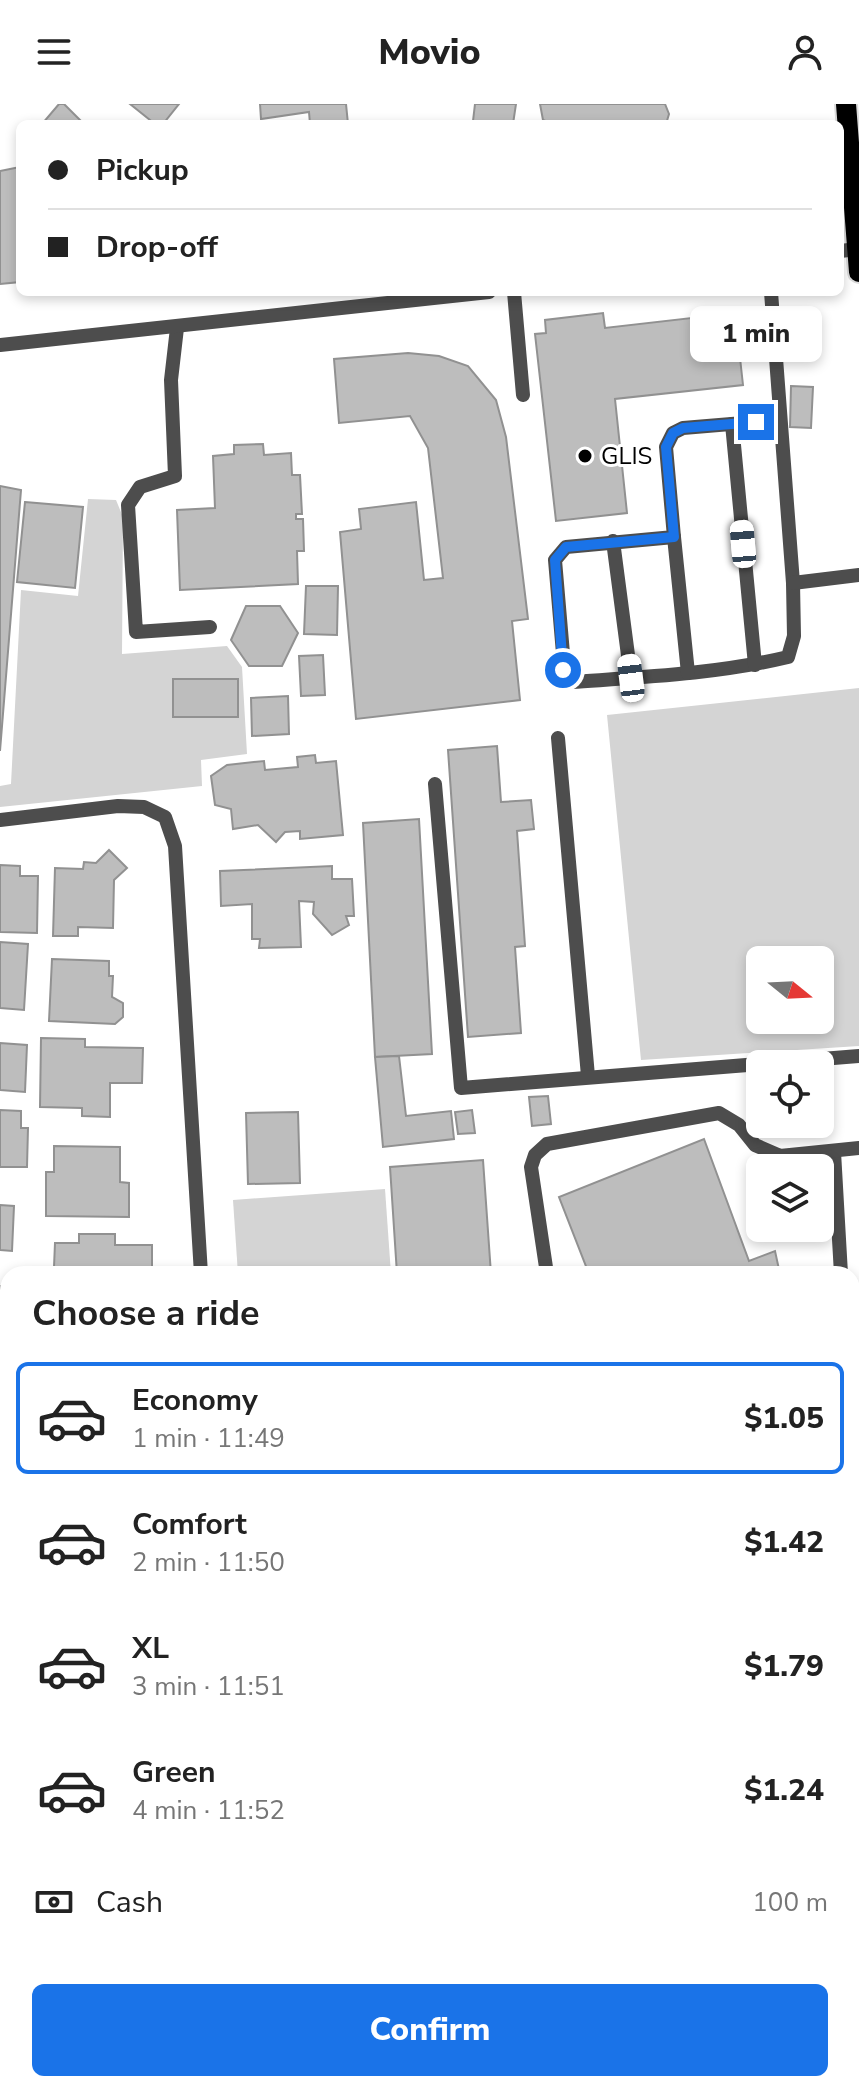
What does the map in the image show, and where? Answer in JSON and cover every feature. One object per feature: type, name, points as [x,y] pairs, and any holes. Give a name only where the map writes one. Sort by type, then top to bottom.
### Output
[{"type":"main road","points":[[846,104],[849,250],[859,272]]},
{"type":"street","points":[[0,345],[454,296]]},
{"type":"street","points":[[514,296],[523,395]]},
{"type":"street","points":[[674,537],[566,547],[555,560],[565,677],[572,682],[688,673],[755,665],[788,657],[794,636],[793,583],[771,296]]},
{"type":"street","points":[[177,328],[171,380],[175,476],[140,487],[128,505],[136,632],[210,627]]},
{"type":"street","points":[[688,673],[666,447],[673,433],[683,428],[780,420]]},
{"type":"street","points":[[732,424],[755,665]]},
{"type":"street","points":[[613,541],[631,678]]},
{"type":"street","points":[[793,583],[859,575]]},
{"type":"street","points":[[558,738],[588,1076]]},
{"type":"street","points":[[435,784],[461,1088],[859,1056]]},
{"type":"street","points":[[0,820],[118,806],[144,807],[165,817],[175,846],[201,1266]]},
{"type":"street","points":[[546,1266],[531,1167],[535,1155],[547,1144],[719,1113],[739,1125],[755,1145],[780,1156],[859,1148]]},
{"type":"street","points":[[834,1152],[841,1266]]},
{"type":"shaded area","points":[[88,499],[116,500],[123,517],[122,654],[227,646],[242,667],[247,754],[201,760],[202,786],[0,807],[0,786],[11,784],[21,590],[78,596]]},
{"type":"shaded area","points":[[859,688],[859,1046],[746,1050],[746,1053],[641,1060],[607,715]]},
{"type":"shaded area","points":[[385,1189],[390,1266],[237,1266],[233,1200]]},
{"type":"building","points":[[59,104],[64,104],[80,120],[45,120]]},
{"type":"building","points":[[130,104],[179,104],[166,120],[150,120]]},
{"type":"building","points":[[260,104],[346,104],[348,120],[310,120],[309,112],[261,119]]},
{"type":"building","points":[[475,104],[516,104],[514,120],[473,120]]},
{"type":"building","points":[[540,104],[665,104],[669,114],[667,120],[543,120]]},
{"type":"building","points":[[16,168],[16,282],[0,284],[0,171]]},
{"type":"building","name":"GLIS","points":[[603,313],[605,328],[735,313],[743,385],[615,399],[627,513],[556,521],[535,334],[546,333],[545,320]]},
{"type":"building","points":[[408,353],[439,356],[468,366],[496,400],[506,437],[528,619],[512,621],[520,700],[356,719],[340,532],[361,529],[359,509],[416,502],[424,580],[443,578],[428,448],[410,416],[339,423],[334,359]]},
{"type":"building","points":[[791,386],[813,387],[811,428],[790,427]]},
{"type":"building","points":[[263,444],[264,455],[291,453],[292,475],[300,475],[302,514],[296,514],[296,519],[303,519],[304,551],[297,551],[298,584],[180,590],[177,510],[215,508],[213,456],[234,454],[234,445]]},
{"type":"building","points":[[0,486],[21,490],[0,751]]},
{"type":"building","points":[[25,502],[83,507],[75,588],[17,582]]},
{"type":"building","points":[[306,586],[338,586],[337,635],[304,634]]},
{"type":"building","points":[[246,606],[280,606],[298,633],[282,666],[249,666],[231,640]]},
{"type":"building","points":[[323,655],[325,695],[301,696],[299,656]]},
{"type":"building","points":[[173,679],[238,679],[238,717],[173,717]]},
{"type":"building","points":[[288,696],[289,734],[252,736],[251,698]]},
{"type":"building","points":[[497,746],[501,802],[531,800],[534,829],[517,831],[525,946],[515,947],[521,1033],[468,1037],[448,750]]},
{"type":"building","points":[[315,755],[316,763],[336,761],[343,835],[300,839],[300,831],[285,832],[276,842],[258,825],[233,829],[231,809],[215,805],[211,776],[227,765],[264,761],[265,770],[298,767],[297,757]]},
{"type":"building","points":[[419,819],[432,1054],[375,1057],[363,823]]},
{"type":"building","points":[[109,850],[127,868],[114,880],[113,928],[78,927],[78,936],[53,936],[55,868],[83,869],[84,862],[96,863]]},
{"type":"building","points":[[0,865],[20,866],[20,876],[38,876],[37,933],[0,932]]},
{"type":"building","points":[[332,866],[332,879],[352,879],[354,916],[346,916],[349,925],[332,935],[313,914],[314,902],[299,901],[301,947],[259,948],[260,939],[252,939],[252,904],[221,906],[220,871]]},
{"type":"building","points":[[0,942],[28,944],[24,1010],[0,1008]]},
{"type":"building","points":[[52,959],[109,961],[109,976],[113,976],[112,997],[123,1003],[123,1017],[115,1024],[49,1021]]},
{"type":"building","points":[[41,1038],[85,1039],[85,1047],[143,1048],[142,1083],[110,1083],[110,1117],[82,1116],[82,1108],[40,1107]]},
{"type":"building","points":[[0,1043],[27,1045],[25,1092],[0,1090]]},
{"type":"building","points":[[399,1056],[406,1116],[451,1111],[454,1139],[383,1147],[375,1057]]},
{"type":"building","points":[[548,1096],[551,1124],[532,1126],[529,1097]]},
{"type":"building","points":[[0,1110],[21,1111],[21,1128],[28,1128],[27,1167],[0,1167]]},
{"type":"building","points":[[472,1110],[475,1133],[458,1134],[455,1112]]},
{"type":"building","points":[[298,1112],[300,1183],[248,1184],[246,1113]]},
{"type":"building","points":[[704,1139],[749,1261],[775,1251],[778,1266],[586,1266],[559,1197]]},
{"type":"building","points":[[54,1146],[120,1147],[120,1182],[129,1183],[129,1217],[46,1216],[46,1172],[54,1172]]},
{"type":"building","points":[[483,1160],[490,1266],[396,1266],[390,1167]]},
{"type":"building","points":[[0,1205],[14,1206],[12,1251],[0,1250]]},
{"type":"building","points":[[79,1234],[115,1234],[115,1245],[152,1245],[152,1266],[54,1266],[55,1243],[79,1243]]},
{"type":"place","name":"GLIS","points":[[585,456]]},
{"type":"route","points":[[563,670],[555,560],[560,552],[566,547],[674,537],[666,447],[673,433],[683,428],[756,422]]}]
